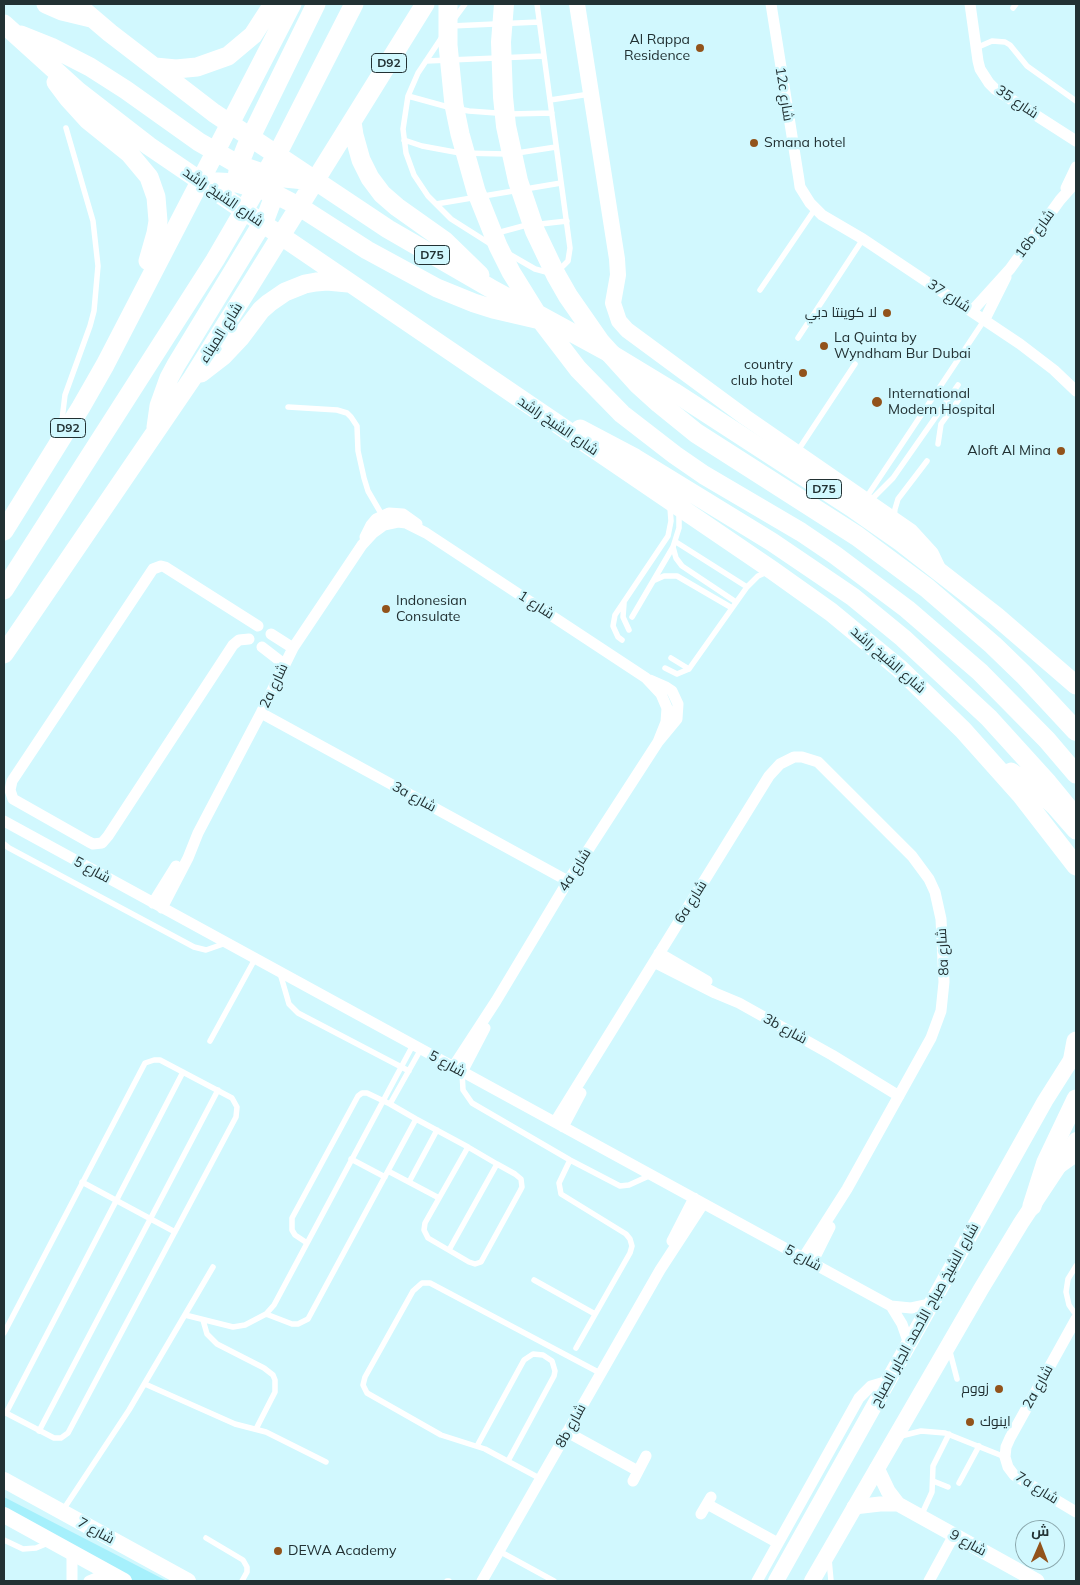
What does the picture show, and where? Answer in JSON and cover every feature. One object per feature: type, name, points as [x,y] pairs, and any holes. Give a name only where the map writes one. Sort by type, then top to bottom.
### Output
[{"type":"highway","points":[[504,4],[501,42],[503,97],[506,126],[518,181],[535,231],[552,267],[568,296],[600,342],[638,384],[696,434],[850,531],[927,588],[993,645],[1076,731]]},
{"type":"main road","points":[[46,4],[62,11],[92,19]]},
{"type":"main road","name":"D75","points":[[76,4],[92,19],[231,124],[388,229],[659,382],[851,507],[940,572],[996,616],[1076,685]]},
{"type":"main road","points":[[155,67],[176,69],[197,67],[228,56],[253,35],[273,4]]},
{"type":"main road","name":"D92","points":[[4,531],[81,407],[231,124],[292,4]]},
{"type":"main road","points":[[239,208],[238,174],[258,143],[316,4]]},
{"type":"main road","points":[[4,590],[179,319],[235,227],[282,145],[354,4]]},
{"type":"main road","name":"شارع الميناء","points":[[4,654],[155,436],[282,237],[425,4]]},
{"type":"main road","points":[[448,4],[448,45],[454,104],[476,191],[498,246],[511,272],[542,322],[572,361],[599,392],[622,414],[675,455],[719,484],[808,537],[907,609],[987,678],[1076,774]]},
{"type":"main road","points":[[578,4],[617,259],[618,275],[613,303],[619,321],[628,330],[744,417],[910,531],[925,545],[940,572]]},
{"type":"main road","points":[[7,28],[51,47],[90,67],[215,152],[238,174],[273,185],[300,207],[402,270],[455,296],[493,309],[519,316],[552,321]]},
{"type":"main road","name":"شارع الشيخ راشد","points":[[7,28],[44,62],[113,119],[200,181],[832,612],[900,669],[951,717],[993,762],[1049,829],[1076,869]]},
{"type":"main road","points":[[44,62],[68,98],[88,120],[137,160],[149,177],[153,187],[158,209],[156,233],[127,321]]},
{"type":"main road","points":[[352,122],[361,160],[370,178],[382,194],[397,208],[445,241],[469,263],[490,288]]},
{"type":"main road","points":[[155,436],[156,421],[164,392],[176,365],[262,224],[269,209],[273,185],[258,143]]},
{"type":"main road","points":[[200,181],[238,174]]},
{"type":"main road","points":[[273,185],[295,180],[316,181]]},
{"type":"main road","points":[[193,377],[224,356],[261,310],[285,292],[316,282],[349,283]]},
{"type":"main road","points":[[533,408],[585,431],[635,458],[772,542],[853,597],[928,660],[1012,742],[1076,817]]},
{"type":"main road","points":[[993,762],[1026,782],[1041,794],[1055,806],[1076,830]]},
{"type":"main road","name":"شارع الشيخ صباح الأحمد الجابر الصباح","points":[[776,1581],[930,1304],[1075,1050]]},
{"type":"main road","points":[[1032,1206],[1046,1162],[1076,1099]]},
{"type":"main road","points":[[812,1581],[981,1289],[1032,1206],[1076,1140]]},
{"type":"main road","points":[[1059,1164],[1076,1152]]},
{"type":"main road","name":"شارع 7","points":[[4,1480],[188,1581]]},
{"type":"main road","points":[[4,1514],[124,1581]]},
{"type":"street","name":"12c شارع","points":[[771,4],[799,180],[804,195],[815,209]]},
{"type":"street","name":"شارع 35","points":[[970,4],[980,69],[984,76],[995,89],[1076,141]]},
{"type":"street","name":"16b شارع","points":[[1060,200],[1076,167]]},
{"type":"street","name":"16b شارع","points":[[972,311],[1010,269],[1060,200],[1076,182]]},
{"type":"street","name":"شارع 37","points":[[815,209],[985,319],[1054,370],[1076,391]]},
{"type":"street","name":"16b شارع","points":[[985,319],[1010,269]]},
{"type":"street","name":"شارع 1","points":[[387,517],[406,523],[426,533],[646,678],[666,687],[676,697],[678,704]]},
{"type":"street","name":"2a شارع","points":[[158,906],[261,713],[293,648],[362,545],[371,525],[387,517]]},
{"type":"street","points":[[249,639],[239,640],[233,645],[114,828],[102,842],[93,844],[12,799],[10,790],[12,781],[154,569],[161,566],[165,567],[258,626]]},
{"type":"street","points":[[271,634],[293,648]]},
{"type":"street","points":[[262,647],[284,664]]},
{"type":"street","name":"شارع 1","points":[[646,678],[661,694],[667,708]]},
{"type":"street","name":"4a شارع","points":[[458,1070],[486,1014],[496,1001],[568,881],[658,742],[677,719],[678,704]]},
{"type":"street","name":"4a شارع","points":[[658,742],[666,722],[667,708]]},
{"type":"street","name":"3a شارع","points":[[261,713],[568,881]]},
{"type":"street","name":"6a شارع","points":[[559,1125],[596,1057],[656,957],[769,776],[780,764],[794,758]]},
{"type":"street","name":"8a شارع","points":[[794,758],[810,759],[824,767],[921,867],[935,892],[941,919],[944,982],[940,1011],[931,1038],[808,1260]]},
{"type":"street","name":"شارع 5","points":[[4,822],[891,1306],[911,1308],[930,1304]]},
{"type":"street","name":"3b شارع","points":[[656,957],[718,988],[739,1003],[901,1092]]},
{"type":"street","name":"8b شارع","points":[[482,1581],[660,1270],[670,1246],[699,1201]]},
{"type":"street","points":[[891,1306],[902,1324],[909,1344]]},
{"type":"street","name":"2a شارع","points":[[1005,1457],[1006,1447],[1010,1438],[1076,1319]]},
{"type":"street","points":[[757,1581],[859,1398],[871,1386],[888,1381]]},
{"type":"street","points":[[567,1432],[636,1476],[646,1456]]},
{"type":"street","name":"7a شارع","points":[[1005,1457],[1008,1467],[1014,1475],[1076,1512]]},
{"type":"street","name":"شارع 9","points":[[877,1468],[884,1483],[898,1504]]},
{"type":"street","name":"شارع 9","points":[[854,1508],[880,1504],[898,1504],[1037,1581]]},
{"type":"street","points":[[706,1505],[778,1543]]},
{"type":"street","points":[[929,1581],[954,1535]]},
{"type":"street","points":[[72,1552],[72,1581]]},
{"type":"street","points":[[89,1581],[108,1572]]},
{"type":"lane","points":[[465,4],[426,60],[414,80],[408,96],[403,118],[404,140],[410,164],[420,186],[451,219],[535,269],[547,273],[554,272],[564,266],[570,255],[537,4]]},
{"type":"lane","points":[[449,26],[539,22]]},
{"type":"lane","points":[[976,48],[992,41],[1005,42],[1010,45],[1027,66],[1076,101]]},
{"type":"lane","points":[[426,60],[544,56]]},
{"type":"lane","points":[[550,100],[592,94]]},
{"type":"lane","points":[[408,96],[448,107],[476,112],[510,114],[552,113]]},
{"type":"lane","points":[[62,438],[62,413],[65,395],[90,326],[96,296],[98,266],[93,221],[66,128]]},
{"type":"lane","points":[[404,140],[441,150],[480,154],[518,153],[556,147]]},
{"type":"lane","points":[[436,204],[561,183]]},
{"type":"lane","points":[[760,290],[815,209]]},
{"type":"lane","points":[[481,238],[523,226],[567,221]]},
{"type":"lane","points":[[798,338],[863,240]]},
{"type":"lane","points":[[867,501],[985,319]]},
{"type":"lane","points":[[797,452],[855,364]]},
{"type":"lane","points":[[867,501],[893,478],[958,385]]},
{"type":"lane","points":[[938,444],[941,424],[965,391]]},
{"type":"lane","points":[[288,407],[337,410],[351,416],[357,426],[358,450],[368,491],[387,517]]},
{"type":"lane","points":[[928,428],[939,437]]},
{"type":"lane","points":[[894,520],[894,509],[898,499],[927,461]]},
{"type":"lane","points":[[673,504],[680,522],[675,544],[676,558],[682,566],[736,602]]},
{"type":"lane","points":[[622,640],[615,632],[614,615],[668,536],[672,521],[673,504]]},
{"type":"lane","points":[[632,617],[675,544]]},
{"type":"lane","points":[[675,544],[747,587]]},
{"type":"lane","points":[[665,668],[677,674],[689,669],[747,587],[758,576],[772,570]]},
{"type":"lane","points":[[652,584],[664,576],[677,576],[732,608]]},
{"type":"lane","points":[[626,599],[622,608],[623,617],[629,630]]},
{"type":"lane","points":[[671,658],[689,669]]},
{"type":"lane","points":[[4,844],[194,947],[206,950],[226,943]]},
{"type":"lane","points":[[210,1041],[255,959]]},
{"type":"lane","points":[[280,972],[289,1004],[298,1013],[409,1071]]},
{"type":"lane","points":[[185,1315],[233,1327],[250,1323],[266,1314],[274,1304],[401,1066],[417,1047]]},
{"type":"lane","points":[[390,1104],[409,1071],[417,1047]]},
{"type":"lane","points":[[4,1333],[145,1063],[160,1060],[228,1095],[237,1107],[236,1117],[65,1436],[57,1438],[39,1431],[5,1412],[183,1072]]},
{"type":"lane","points":[[458,1070],[463,1090],[472,1104],[570,1160],[620,1186],[629,1185],[651,1175]]},
{"type":"lane","points":[[39,1431],[218,1090]]},
{"type":"lane","points":[[307,1243],[299,1239],[292,1230],[291,1224],[295,1213],[358,1096],[362,1093],[367,1093],[468,1147],[521,1179],[522,1187],[483,1259],[478,1263],[472,1263],[428,1238],[424,1230],[425,1223],[468,1147]]},
{"type":"lane","points":[[266,1314],[292,1324],[298,1324],[308,1319],[416,1119]]},
{"type":"lane","points":[[409,1182],[437,1130]]},
{"type":"lane","points":[[351,1159],[409,1182],[439,1198]]},
{"type":"lane","points":[[570,1160],[559,1183],[561,1194],[626,1234],[631,1243],[630,1253],[576,1348]]},
{"type":"lane","points":[[449,1250],[497,1164]]},
{"type":"lane","points":[[82,1182],[175,1232]]},
{"type":"lane","points":[[1076,1266],[1068,1279],[1066,1292],[1070,1305],[1076,1315]]},
{"type":"lane","points":[[62,1512],[145,1384],[213,1267]]},
{"type":"lane","points":[[534,1280],[595,1314]]},
{"type":"lane","points":[[541,1479],[477,1446],[441,1435],[370,1395],[364,1389],[365,1377],[413,1291],[418,1284],[430,1283],[600,1374]]},
{"type":"lane","points":[[203,1320],[207,1334],[217,1344],[264,1368],[275,1380],[275,1392],[256,1429]]},
{"type":"lane","points":[[949,1346],[957,1379]]},
{"type":"lane","points":[[477,1446],[524,1360],[533,1354],[543,1354],[552,1361],[555,1371],[554,1376],[508,1461]]},
{"type":"lane","points":[[145,1384],[235,1424],[266,1432],[326,1462]]},
{"type":"lane","points":[[894,1439],[912,1432],[940,1432],[1005,1457]]},
{"type":"lane","points":[[921,1516],[930,1497],[933,1466],[949,1434]]},
{"type":"lane","points":[[959,1483],[979,1446]]},
{"type":"lane","points":[[933,1481],[948,1487]]},
{"type":"lane","points":[[206,1538],[243,1560],[247,1567],[247,1572],[242,1581]]},
{"type":"lane","points":[[4,1540],[23,1549],[36,1548],[52,1541]]},
{"type":"lane","points":[[499,1551],[554,1581]]},
{"type":"lane","points":[[828,1552],[831,1581]]},
{"type":"shaded area","points":[[4,1497],[167,1581],[132,1581],[4,1508]]},
{"type":"place","name":"Al Rappa Residence","points":[[700,48]]},
{"type":"place","name":"Smana hotel","points":[[754,143]]},
{"type":"place","name":"لا كوينتا دبي","points":[[887,313]]},
{"type":"place","name":"La Quinta by Wyndham Bur Dubai","points":[[824,346]]},
{"type":"place","name":"country club hotel","points":[[803,373]]},
{"type":"place","name":"International Modern Hospital","points":[[877,402]]},
{"type":"place","name":"Aloft Al Mina","points":[[1061,451]]},
{"type":"place","name":"Indonesian Consulate","points":[[386,609]]},
{"type":"place","name":"زووم","points":[[999,1389]]},
{"type":"place","name":"اينوك","points":[[970,1422]]},
{"type":"place","name":"DEWA Academy","points":[[278,1551]]}]
